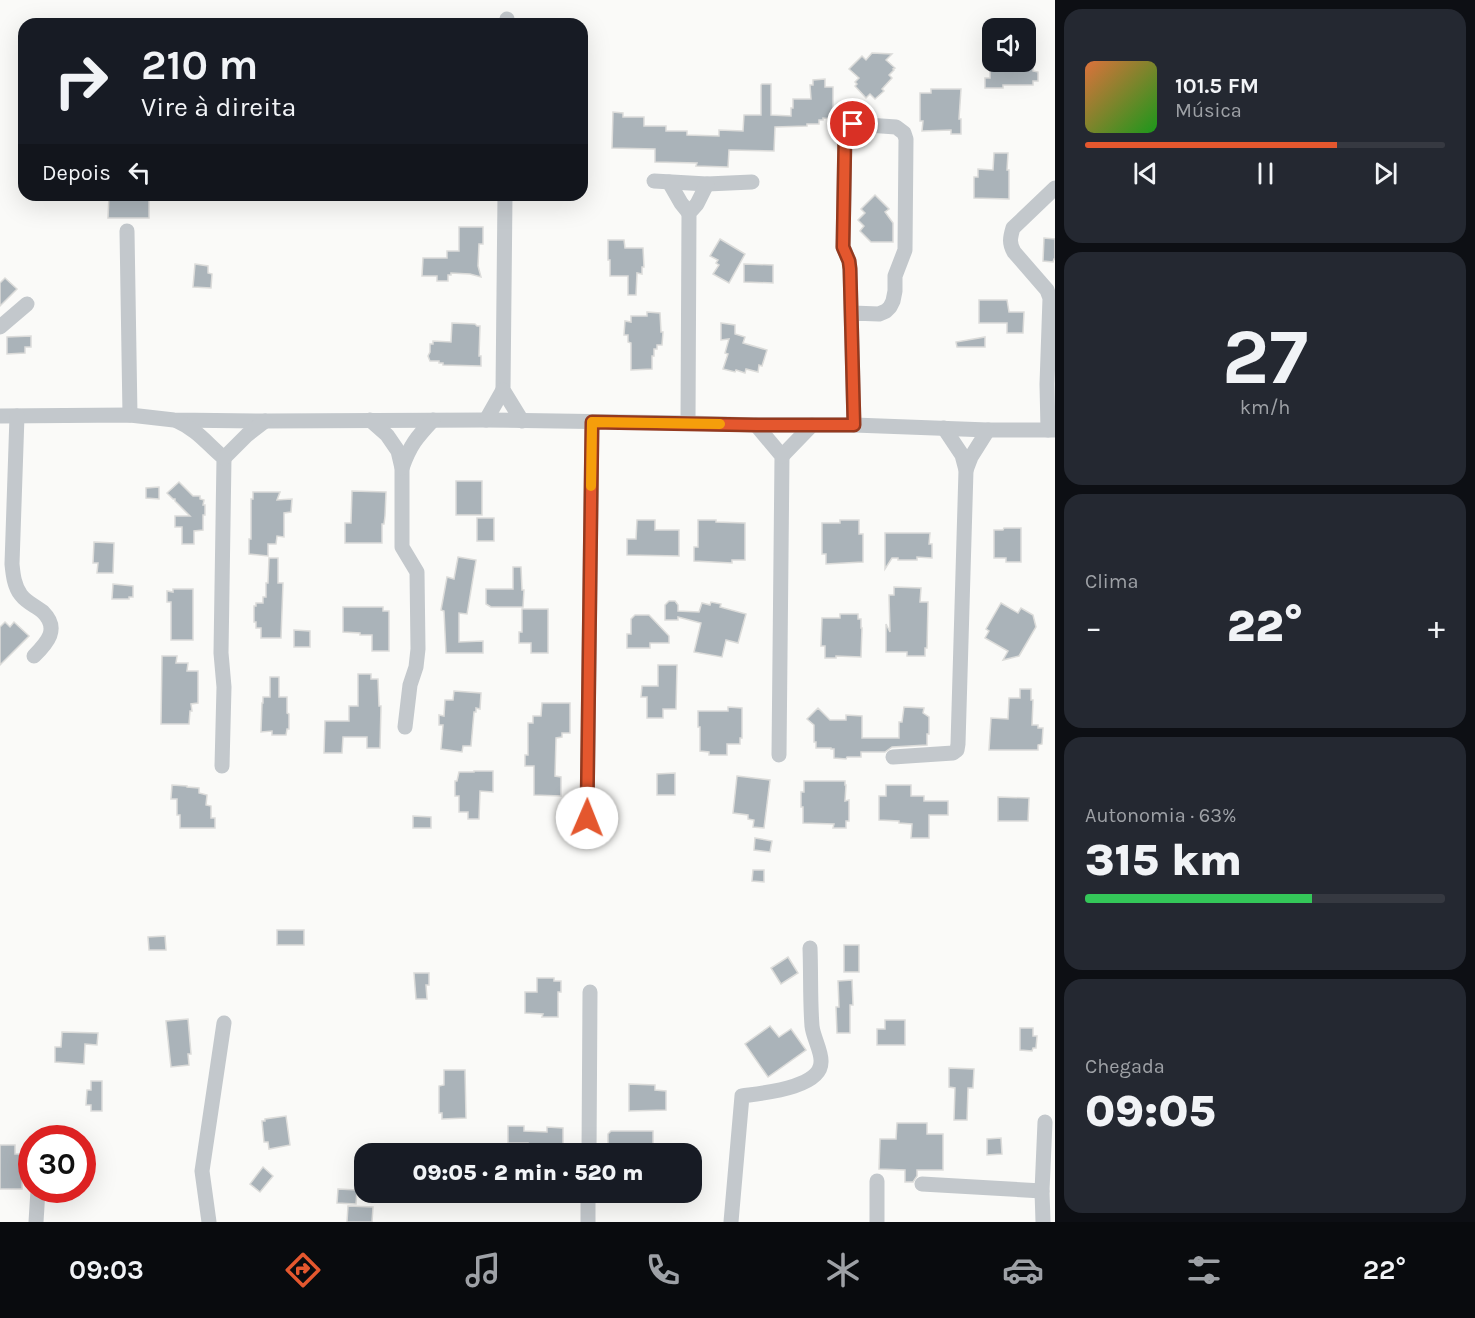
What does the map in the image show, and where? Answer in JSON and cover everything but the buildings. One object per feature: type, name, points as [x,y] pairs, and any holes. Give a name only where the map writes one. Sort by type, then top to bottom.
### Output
[{"type":"street","points":[[852,313],[879,314],[890,307],[895,291],[895,276],[905,250],[906,139],[904,133],[896,127],[853,124],[845,132],[843,247],[850,269],[854,425]]},
{"type":"street","points":[[688,423],[689,213],[662,181],[707,184],[752,182]]},
{"type":"street","points":[[689,213],[697,204],[707,184]]},
{"type":"street","points":[[0,416],[130,415],[174,420],[486,420],[1052,430],[1047,384],[1050,298],[1047,290],[1014,252],[1010,245],[1010,238],[1013,228],[1055,188]]},
{"type":"street","points":[[486,420],[503,390],[505,201]]},
{"type":"street","points":[[127,231],[130,415]]},
{"type":"street","points":[[0,327],[27,304]]},
{"type":"street","points":[[503,390],[522,421]]},
{"type":"street","points":[[17,416],[12,564],[15,583],[20,594],[49,620],[51,628],[50,637],[34,656]]},
{"type":"street","points":[[174,420],[190,427],[224,458]]},
{"type":"street","points":[[370,420],[387,435],[398,451],[402,468],[402,547],[417,572],[418,649],[416,667],[410,685],[405,727]]},
{"type":"street","points":[[402,468],[408,450],[417,436],[433,420]]},
{"type":"street","points":[[222,766],[224,458],[265,421]]},
{"type":"street","points":[[587,818],[592,422]]},
{"type":"street","points":[[756,425],[782,456],[779,755]]},
{"type":"street","points":[[782,456],[812,425]]},
{"type":"street","points":[[894,757],[953,753],[957,750],[966,470],[962,455],[944,429]]},
{"type":"street","points":[[966,470],[971,457],[988,430]]},
{"type":"street","points":[[731,1222],[742,1096],[788,1088],[811,1080],[818,1072],[821,1062],[812,1028],[810,948]]},
{"type":"street","points":[[589,1143],[590,992]]},
{"type":"street","points":[[209,1222],[202,1171],[224,1023]]},
{"type":"street","points":[[1043,1222],[1045,1122]]},
{"type":"street","points":[[877,1181],[877,1222]]},
{"type":"street","points":[[922,1184],[1042,1191]]},
{"type":"street","points":[[36,1222],[37,1203]]},
{"type":"street","points":[[588,1203],[588,1222]]},
{"type":"slow traffic","points":[[591,486],[592,422],[720,424]]},
{"type":"route","points":[[587,818],[592,422],[854,425],[850,269],[843,247],[842,227],[845,132],[853,124]]}]
